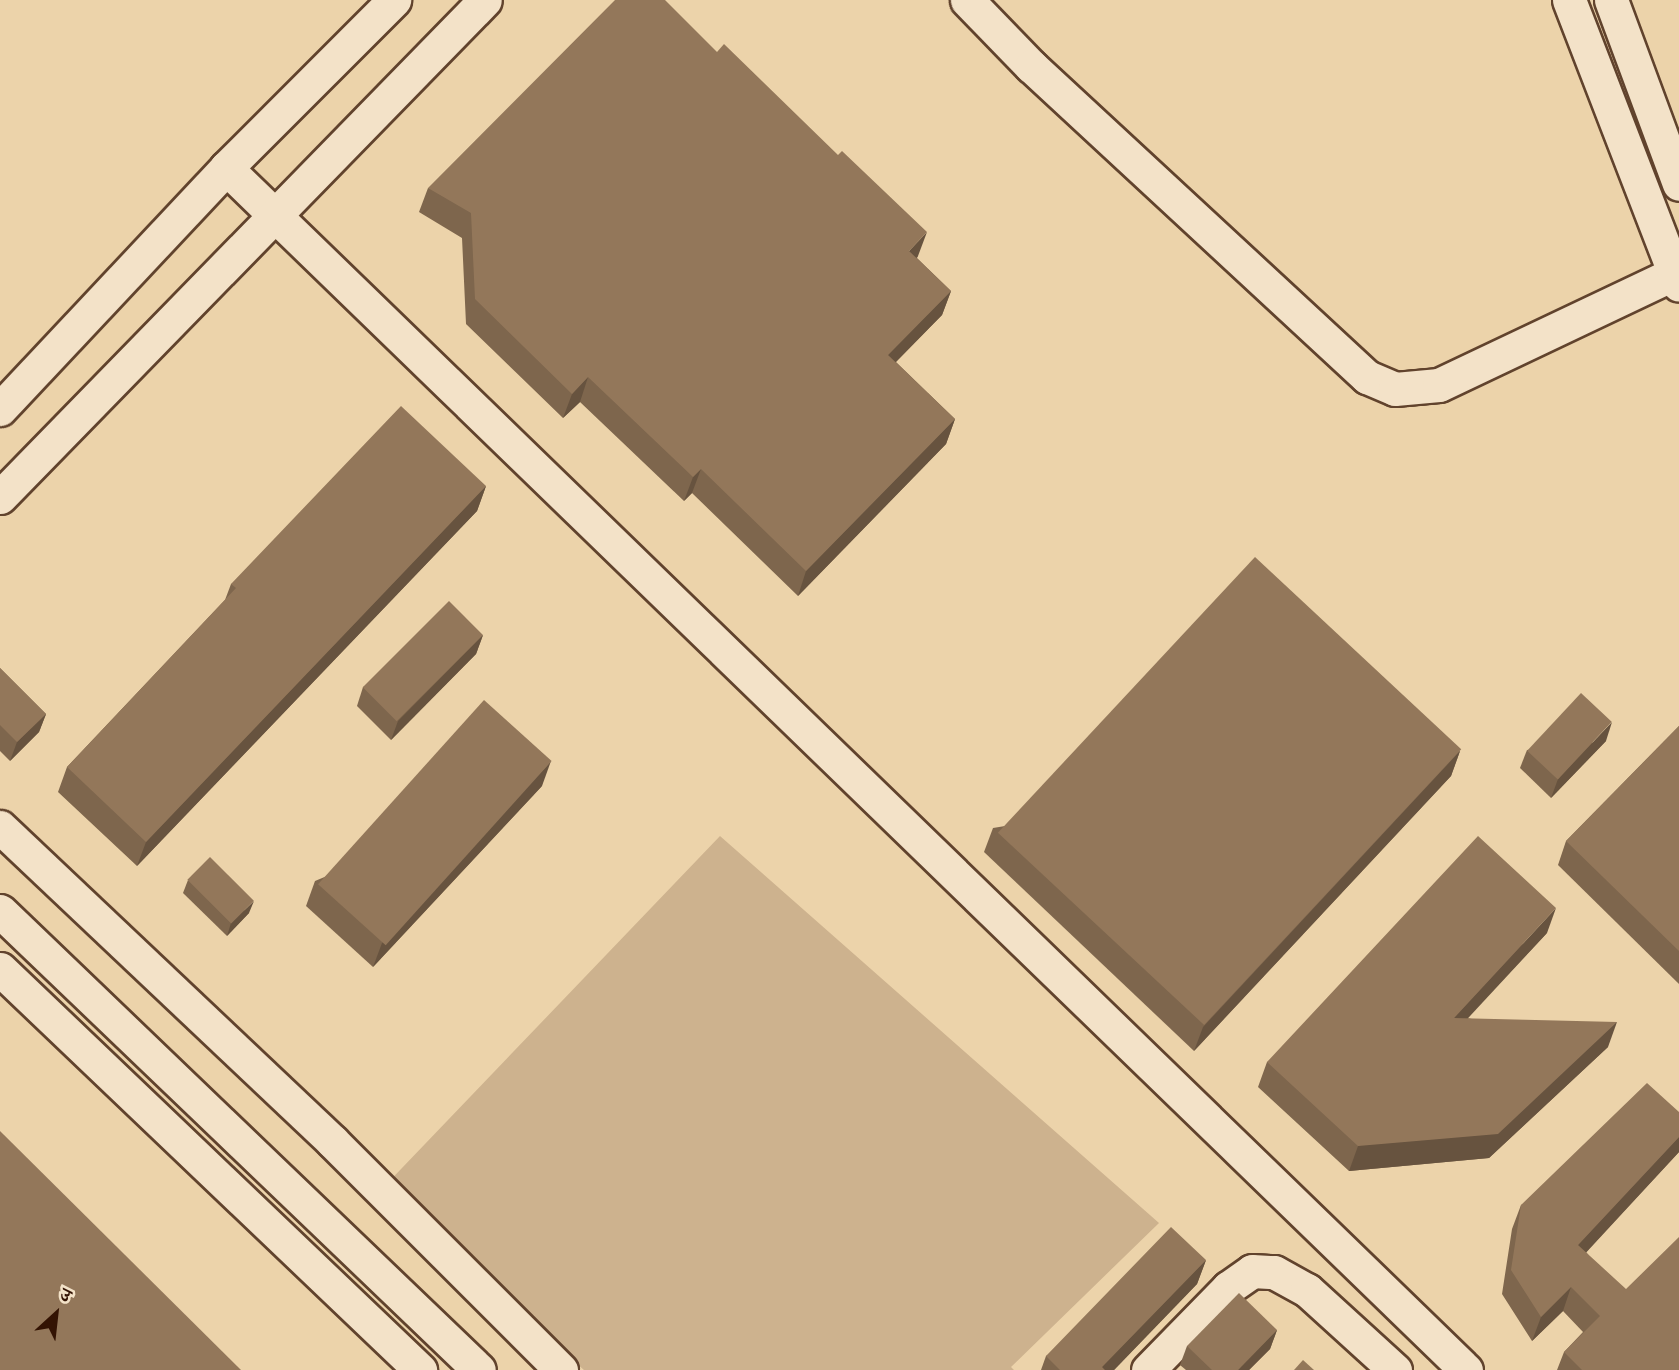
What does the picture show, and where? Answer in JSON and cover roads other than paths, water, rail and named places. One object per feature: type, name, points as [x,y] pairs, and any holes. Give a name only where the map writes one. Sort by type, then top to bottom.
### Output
[{"type":"street","points":[[0,409],[226,168],[394,0]]},
{"type":"street","points":[[0,497],[485,0]]},
{"type":"street","points":[[967,0],[1031,66],[1367,377],[1395,389],[1439,385],[1677,279],[1569,0]]},
{"type":"street","points":[[1611,0],[1669,127],[1679,184]]},
{"type":"street","points":[[1626,143],[1669,127]]},
{"type":"street","points":[[226,168],[1466,1370]]},
{"type":"street","points":[[0,828],[332,1141],[561,1370]]},
{"type":"street","points":[[0,911],[479,1370]]},
{"type":"street","points":[[0,969],[420,1370]]},
{"type":"street","points":[[1148,1370],[1228,1288],[1252,1271],[1274,1272],[1307,1290],[1395,1370]]}]
